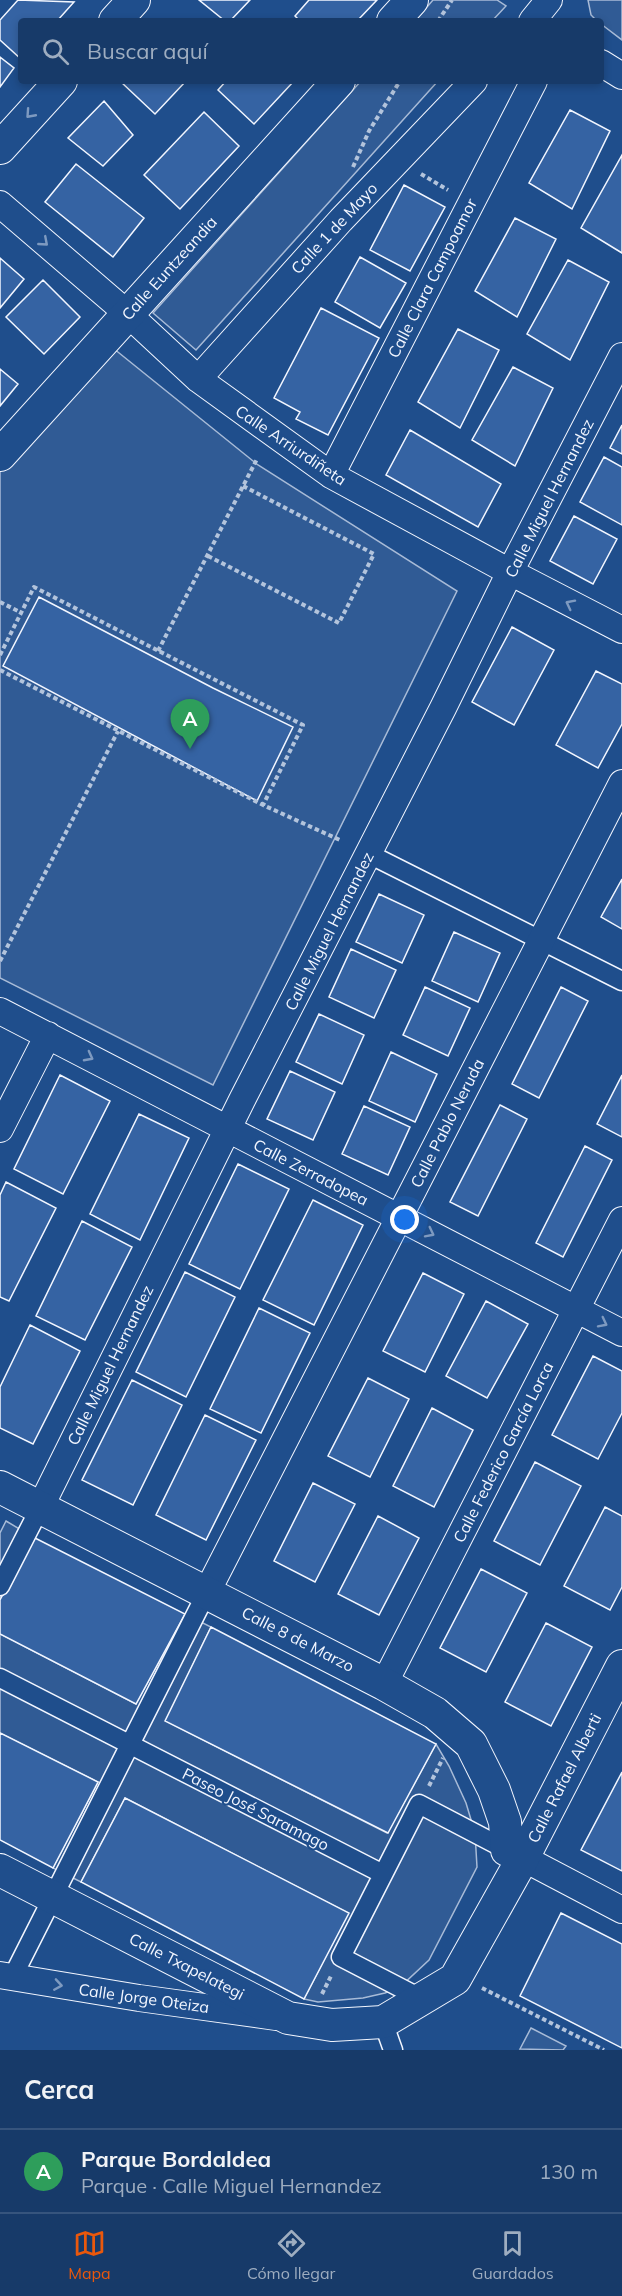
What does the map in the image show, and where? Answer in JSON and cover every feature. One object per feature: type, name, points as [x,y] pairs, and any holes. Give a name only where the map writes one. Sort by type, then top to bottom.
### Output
[{"type":"street","points":[[118,18],[134,0]]},
{"type":"street","points":[[396,18],[412,0]]},
{"type":"street","points":[[604,65],[622,76]]},
{"type":"street","points":[[0,148],[58,84]]},
{"type":"street","name":"Calle Euntzeandia","points":[[0,455],[336,84]]},
{"type":"street","name":"Calle 1 de Mayo","points":[[198,379],[341,220],[471,84]]},
{"type":"street","name":"Calle Clara Campoamor","points":[[331,475],[532,84]]},
{"type":"street","name":"Calle Arriurdiñeta","points":[[0,204],[128,314],[198,379],[331,475],[510,573],[622,630]]},
{"type":"street","name":"Calle Miguel Hernandez","points":[[40,1508],[228,1129],[622,356]]},
{"type":"street","name":"Calle Pablo Neruda","points":[[207,1592],[622,783]]},
{"type":"street","points":[[369,854],[622,981]]},
{"type":"street","name":"Calle Zerradopea","points":[[0,1011],[622,1333]]},
{"type":"street","points":[[0,1129],[48,1035]]},
{"type":"street","name":"Calle Federico García Lorca","points":[[384,1684],[622,1220]]},
{"type":"street","name":"Calle 8 de Marzo","points":[[0,1487],[207,1592],[435,1713],[471,1744],[494,1790],[515,1854]]},
{"type":"street","points":[[0,1586],[40,1508]]},
{"type":"street","points":[[6,1977],[52,1897],[207,1592]]},
{"type":"street","name":"Calle Rafael Alberti","points":[[388,2036],[424,2000],[455,1979],[515,1854],[622,1666]]},
{"type":"street","name":"Paseo José Saramago","points":[[0,1678],[383,1874]]},
{"type":"street","points":[[424,2000],[341,1957],[419,1804],[515,1854]]},
{"type":"street","name":"Calle Rafael Alberti","points":[[515,1854],[622,1910]]},
{"type":"street","name":"Calle Txapelategi","points":[[0,1870],[288,2018],[388,2036]]},
{"type":"street","name":"Calle Jorge Oteiza","points":[[6,1977],[288,2018]]},
{"type":"path","points":[[440,18],[452,0]]},
{"type":"path","points":[[352,168],[369,131],[398,84]]},
{"type":"path","points":[[412,169],[457,194]]},
{"type":"path","points":[[158,651],[257,459]]},
{"type":"path","points":[[208,556],[339,623],[374,554],[243,486]]},
{"type":"path","points":[[0,655],[34,587],[303,725],[263,805]]},
{"type":"path","points":[[0,602],[22,613]]},
{"type":"path","points":[[0,670],[263,805],[342,841]]},
{"type":"path","points":[[0,960],[118,731]]},
{"type":"path","points":[[419,1804],[448,1749]]},
{"type":"path","points":[[480,1987],[604,2050]]},
{"type":"shaded area","points":[[433,0],[497,0],[506,6],[495,18],[418,18]]},
{"type":"shaded area","points":[[588,0],[622,0],[622,40],[604,26],[604,18],[594,18],[591,15]]},
{"type":"shaded area","points":[[358,84],[435,84],[196,350],[153,313]]},
{"type":"shaded area","points":[[103,340],[258,465],[457,591],[213,1085],[0,978],[0,455]]},
{"type":"shaded area","points":[[6,1521],[33,1537],[0,1600],[0,1533]]},
{"type":"shaded area","points":[[185,1614],[211,1627],[166,1721],[387,1833],[436,1744],[449,1766],[466,1803],[475,1833],[477,1867],[429,1960],[400,1987],[363,1998],[318,2002],[304,1999],[348,1913],[125,1798],[81,1882],[53,1868],[98,1782],[0,1733],[0,1634],[136,1704]]},
{"type":"shaded area","points":[[531,2028],[566,2046],[563,2050],[520,2049]]},
{"type":"building","points":[[18,0],[74,2],[60,18],[18,18],[18,56],[0,40],[0,20]]},
{"type":"building","points":[[199,0],[250,0],[233,18],[221,18]]},
{"type":"building","points":[[309,0],[377,0],[360,18],[297,18],[295,16]]},
{"type":"building","points":[[0,57],[14,68],[0,87]]},
{"type":"building","points":[[123,84],[183,84],[155,114]]},
{"type":"building","points":[[223,84],[291,84],[254,124],[218,90]]},
{"type":"building","points":[[104,101],[133,135],[103,166],[68,138]]},
{"type":"building","points":[[570,110],[610,131],[572,209],[529,183]]},
{"type":"building","points":[[204,112],[239,146],[180,209],[144,175]]},
{"type":"building","points":[[622,155],[622,253],[581,228]]},
{"type":"building","points":[[76,164],[144,218],[113,257],[45,202]]},
{"type":"building","points":[[404,185],[445,207],[410,271],[370,250]]},
{"type":"building","points":[[515,218],[556,239],[517,317],[475,291]]},
{"type":"building","points":[[360,257],[406,283],[380,328],[335,302]]},
{"type":"building","points":[[0,258],[24,279],[0,308]]},
{"type":"building","points":[[568,260],[609,282],[570,360],[527,334]]},
{"type":"building","points":[[43,280],[80,317],[44,354],[6,317]]},
{"type":"building","points":[[321,308],[379,338],[328,435],[296,419],[300,412],[274,398]]},
{"type":"building","points":[[458,329],[499,350],[460,428],[418,402]]},
{"type":"building","points":[[513,367],[553,388],[515,466],[472,440]]},
{"type":"building","points":[[0,369],[18,384],[0,406]]},
{"type":"building","points":[[622,425],[622,454],[610,448]]},
{"type":"building","points":[[410,430],[501,484],[478,527],[386,475]]},
{"type":"building","points":[[604,457],[622,467],[622,525],[580,502]]},
{"type":"building","points":[[574,516],[617,539],[593,584],[550,561]]},
{"type":"building","points":[[39,597],[293,727],[257,801],[3,666]]},
{"type":"building","points":[[512,627],[554,650],[514,725],[472,702]]},
{"type":"building","points":[[596,671],[622,684],[622,724],[598,768],[556,745]]},
{"type":"building","points":[[622,879],[622,929],[601,917]]},
{"type":"building","points":[[379,894],[424,915],[402,963],[356,942]]},
{"type":"building","points":[[454,932],[500,953],[478,1002],[432,981]]},
{"type":"building","points":[[351,949],[396,970],[374,1018],[329,997]]},
{"type":"building","points":[[425,987],[470,1008],[448,1056],[403,1035]]},
{"type":"building","points":[[561,987],[588,1001],[539,1098],[512,1084]]},
{"type":"building","points":[[319,1014],[364,1035],[342,1084],[296,1062]]},
{"type":"building","points":[[391,1052],[437,1074],[415,1122],[369,1101]]},
{"type":"building","points":[[290,1071],[335,1092],[313,1140],[267,1119]]},
{"type":"building","points":[[60,1075],[110,1101],[63,1194],[14,1169]]},
{"type":"building","points":[[622,1075],[622,1137],[597,1124]]},
{"type":"building","points":[[500,1105],[527,1119],[478,1216],[450,1202]]},
{"type":"building","points":[[364,1106],[410,1127],[388,1175],[342,1154]]},
{"type":"building","points":[[139,1114],[189,1138],[140,1240],[90,1214]]},
{"type":"building","points":[[585,1146],[612,1160],[563,1257],[536,1243]]},
{"type":"building","points":[[238,1164],[289,1189],[240,1289],[189,1264]]},
{"type":"building","points":[[6,1182],[56,1208],[9,1301],[0,1297],[0,1195]]},
{"type":"building","points":[[313,1200],[363,1225],[314,1325],[263,1300]]},
{"type":"building","points":[[82,1221],[132,1247],[85,1340],[36,1316]]},
{"type":"building","points":[[185,1272],[235,1297],[186,1397],[136,1372]]},
{"type":"building","points":[[423,1273],[464,1294],[425,1372],[383,1351]]},
{"type":"building","points":[[486,1301],[528,1324],[487,1398],[446,1376]]},
{"type":"building","points":[[259,1308],[310,1333],[261,1433],[210,1409]]},
{"type":"building","points":[[30,1325],[80,1351],[33,1444],[0,1428],[0,1387]]},
{"type":"building","points":[[593,1356],[622,1371],[622,1413],[598,1459],[552,1435]]},
{"type":"building","points":[[368,1378],[409,1399],[370,1477],[328,1456]]},
{"type":"building","points":[[132,1380],[182,1405],[133,1505],[82,1480]]},
{"type":"building","points":[[432,1408],[473,1430],[434,1507],[393,1486]]},
{"type":"building","points":[[205,1415],[256,1440],[206,1540],[156,1515]]},
{"type":"building","points":[[535,1462],[581,1486],[540,1565],[494,1541]]},
{"type":"building","points":[[313,1483],[355,1504],[315,1582],[274,1561]]},
{"type":"building","points":[[605,1507],[622,1516],[622,1587],[610,1610],[564,1586]]},
{"type":"building","points":[[378,1516],[419,1538],[379,1615],[338,1594]]},
{"type":"building","points":[[33,1537],[185,1614],[136,1704],[0,1634],[0,1600]]},
{"type":"building","points":[[481,1569],[527,1593],[486,1672],[440,1648]]},
{"type":"building","points":[[546,1623],[592,1647],[551,1726],[505,1702]]},
{"type":"building","points":[[211,1627],[436,1744],[388,1833],[165,1721]]},
{"type":"building","points":[[0,1733],[98,1782],[53,1868],[0,1840]]},
{"type":"building","points":[[622,1772],[622,1871],[581,1850]]},
{"type":"building","points":[[125,1798],[349,1913],[304,1999],[81,1882]]},
{"type":"building","points":[[561,1913],[622,1944],[622,2048],[520,1996]]},
{"type":"place","name":"Parque Bordaldea","points":[[190,749]]}]
